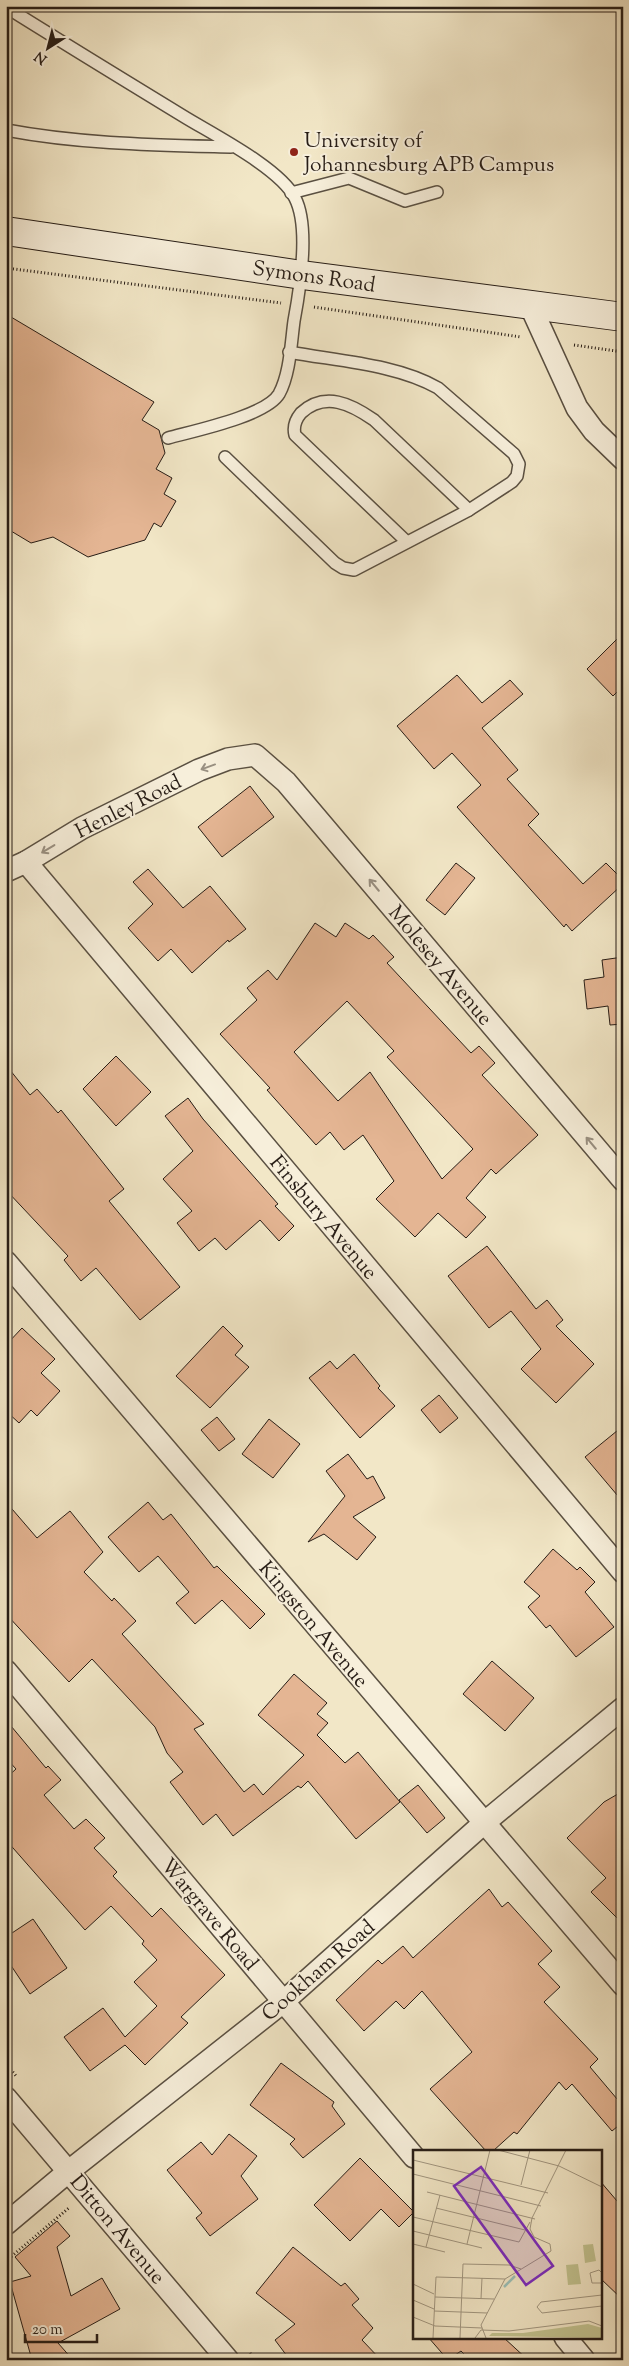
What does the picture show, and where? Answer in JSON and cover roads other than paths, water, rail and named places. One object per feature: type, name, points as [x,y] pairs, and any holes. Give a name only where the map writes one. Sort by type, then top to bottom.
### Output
[{"type":"main road","name":"Symons Road","points":[[6,231],[302,275],[623,317]]},
{"type":"street","points":[[530,305],[577,408],[594,431],[623,459]]},
{"type":"street","name":"Henley Road","points":[[6,872],[82,828],[199,770],[228,759],[255,755]]},
{"type":"street","name":"Molesey Avenue","points":[[255,755],[286,782],[623,1180]]},
{"type":"street","name":"Finsbury Avenue","points":[[26,862],[623,1572]]},
{"type":"street","name":"Kingston Avenue","points":[[6,1262],[623,1985]]},
{"type":"street","name":"Wargrave Road","points":[[6,1671],[413,2156]]},
{"type":"street","name":"Cookham Road","points":[[6,2224],[69,2171],[283,2002],[484,1823],[623,1708]]},
{"type":"street","name":"Ditton Avenue","points":[[6,2098],[228,2360]]},
{"type":"street","points":[[566,2338],[584,2360]]},
{"type":"lane","points":[[6,8],[278,177],[295,198],[301,226],[302,275],[289,352],[279,394],[271,404],[255,412],[168,438]]},
{"type":"lane","points":[[6,130],[31,135],[138,145],[232,147]]},
{"type":"lane","points":[[291,192],[350,178],[405,201],[437,192]]},
{"type":"lane","points":[[225,456],[342,568],[354,570],[469,510],[512,482],[517,476],[519,464],[514,454],[438,388],[424,380],[400,372],[289,352]]},
{"type":"lane","points":[[407,542],[295,434],[294,426],[299,415],[313,403],[325,401],[357,408],[374,420],[469,510]]},
{"type":"place","name":"University of Johannesburg APB Campus","points":[[294,152]]}]
